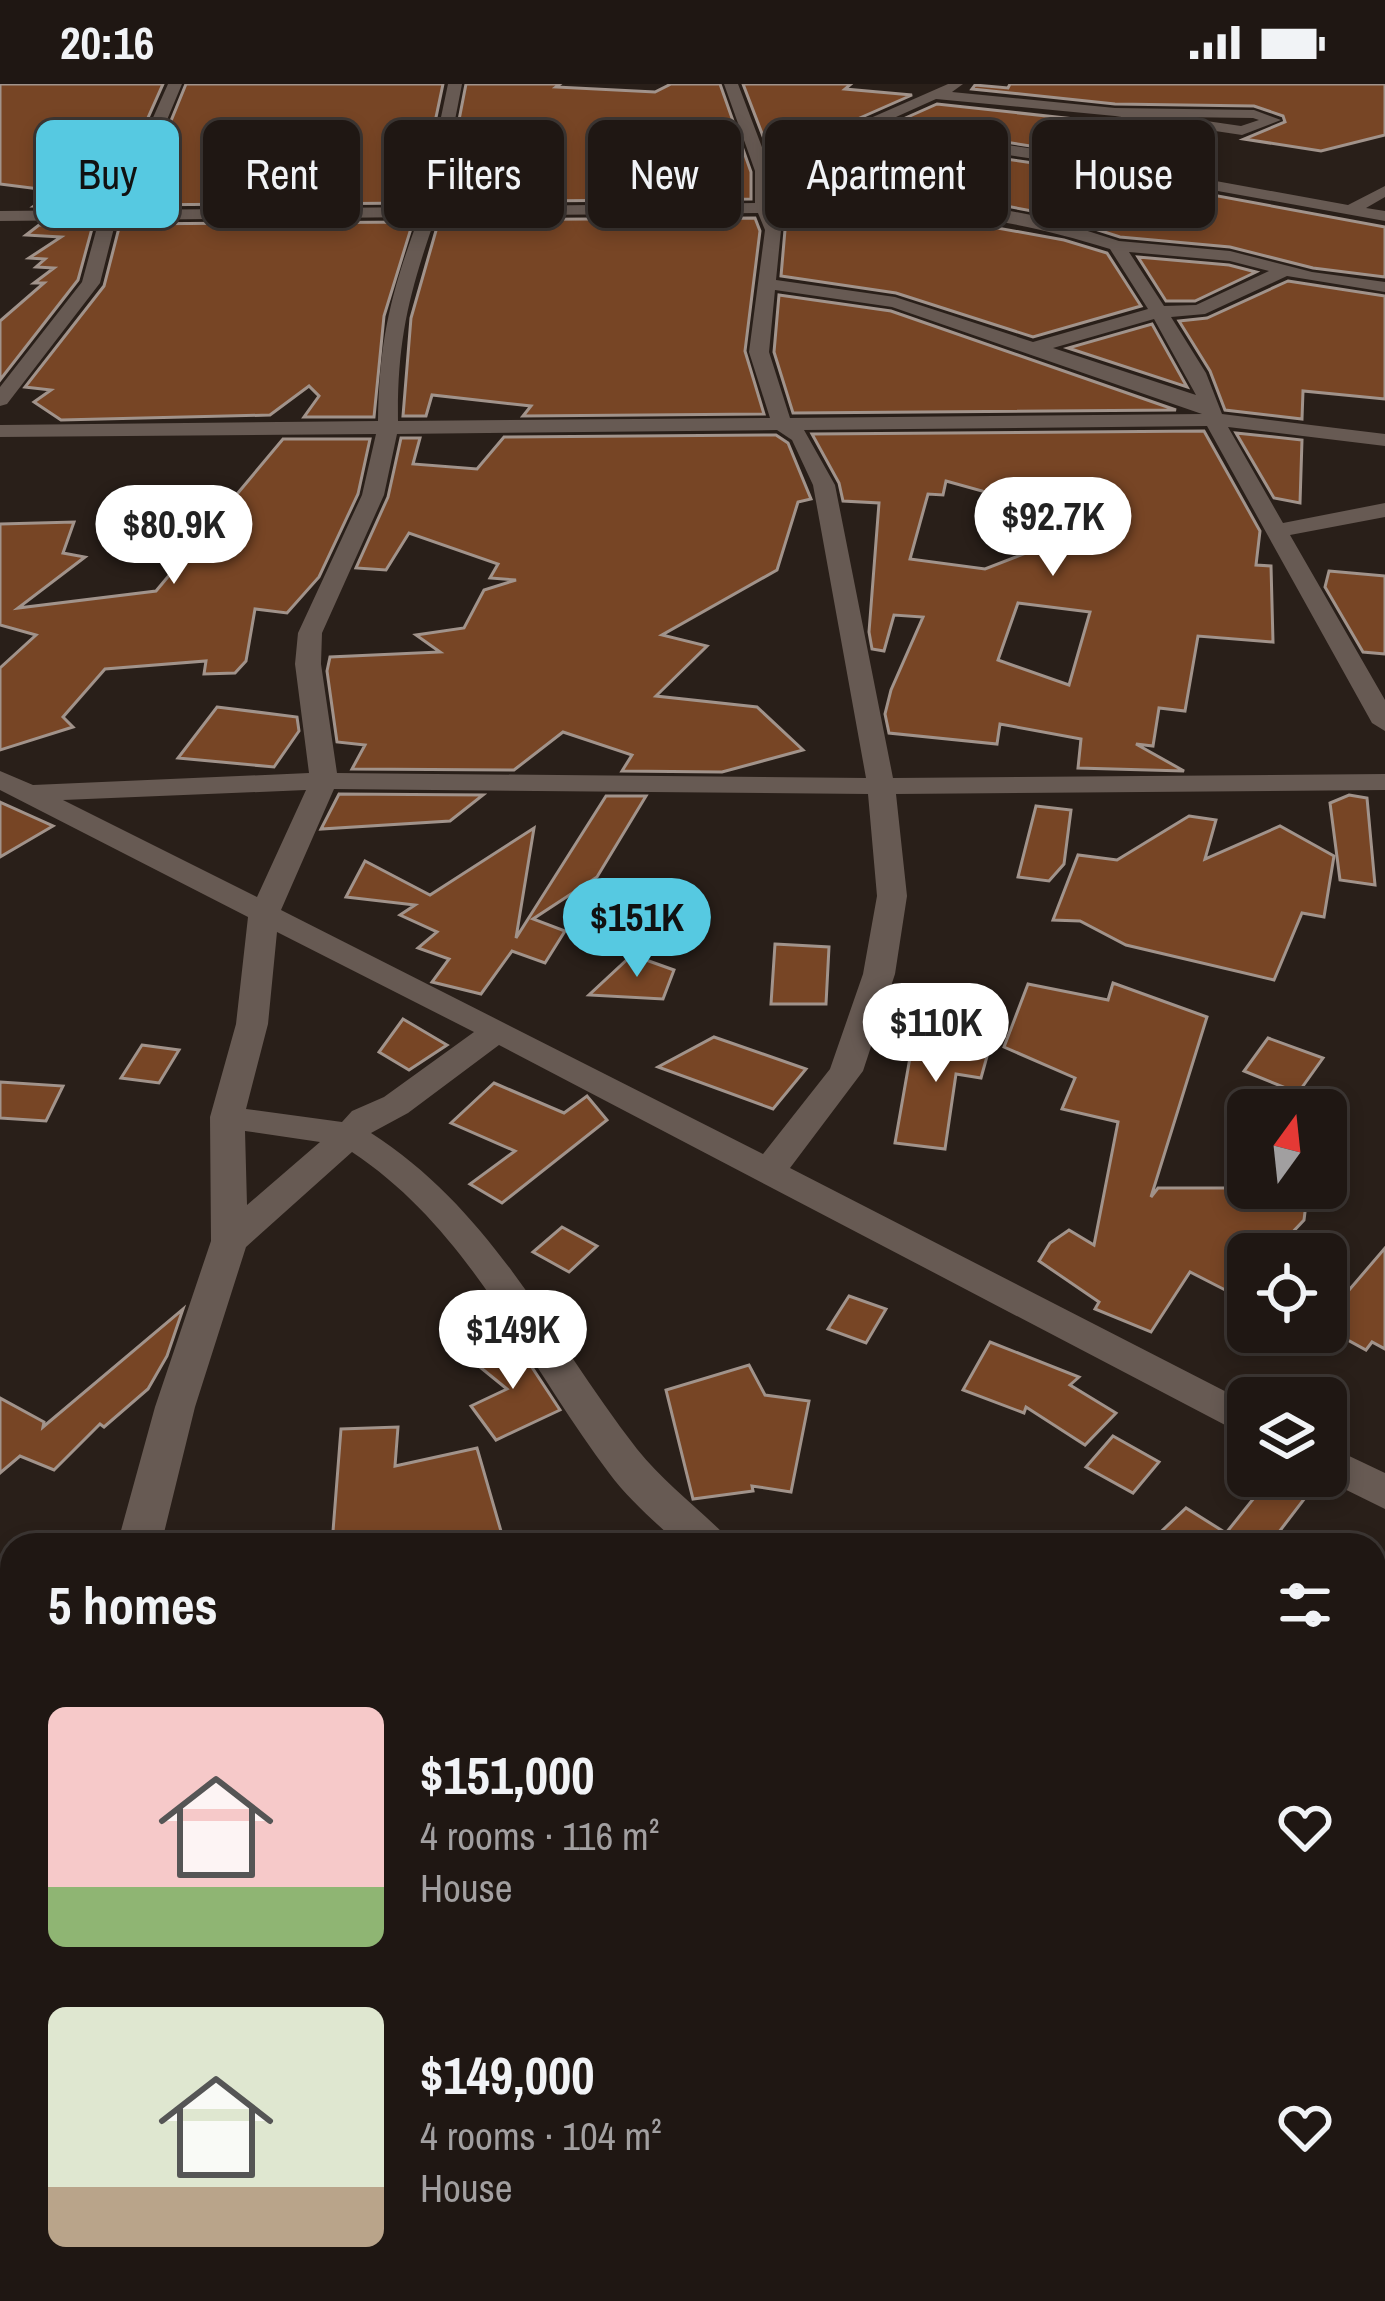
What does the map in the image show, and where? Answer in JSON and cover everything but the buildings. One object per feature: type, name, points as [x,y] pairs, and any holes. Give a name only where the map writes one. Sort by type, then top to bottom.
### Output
[{"type":"street","points":[[159,120],[175,84]]},
{"type":"street","points":[[448,120],[455,84]]},
{"type":"street","points":[[730,84],[763,171],[764,204],[774,249],[759,352],[782,424],[801,437],[824,485],[881,786],[892,896],[878,974],[847,1071],[768,1172]]},
{"type":"street","points":[[878,120],[961,84]]},
{"type":"street","points":[[934,95],[1115,112],[1242,131],[1274,120],[1254,114],[1115,112]]},
{"type":"street","points":[[1008,150],[1385,216]]},
{"type":"street","points":[[1350,210],[1385,191]]},
{"type":"street","points":[[564,209],[922,204],[1042,221],[1117,247],[1199,251],[1385,287]]},
{"type":"street","points":[[179,215],[384,213]]},
{"type":"street","points":[[0,215],[36,215]]},
{"type":"street","points":[[0,400],[91,283],[106,228]]},
{"type":"street","points":[[143,1533],[175,1407],[230,1241],[227,1117],[252,1024],[264,914],[323,781],[308,664],[310,633],[366,517],[388,425],[388,350],[403,284],[424,228]]},
{"type":"street","points":[[1117,247],[1184,348],[1212,414],[1385,723]]},
{"type":"street","points":[[1032,348],[1158,312],[1198,310],[1284,271]]},
{"type":"street","points":[[770,284],[895,302],[1212,414]]},
{"type":"street","points":[[0,431],[782,424],[1212,414],[1385,440]]},
{"type":"street","points":[[1276,531],[1385,510]]},
{"type":"street","points":[[14,786],[323,781],[881,786],[1385,782]]},
{"type":"street","points":[[14,786],[497,1030],[1227,1410]]},
{"type":"street","points":[[230,1241],[364,1119],[396,1105],[497,1030]]},
{"type":"street","points":[[227,1117],[350,1135],[440,1201],[527,1317],[625,1464],[696,1533]]},
{"type":"street","points":[[1347,1472],[1385,1492]]}]
